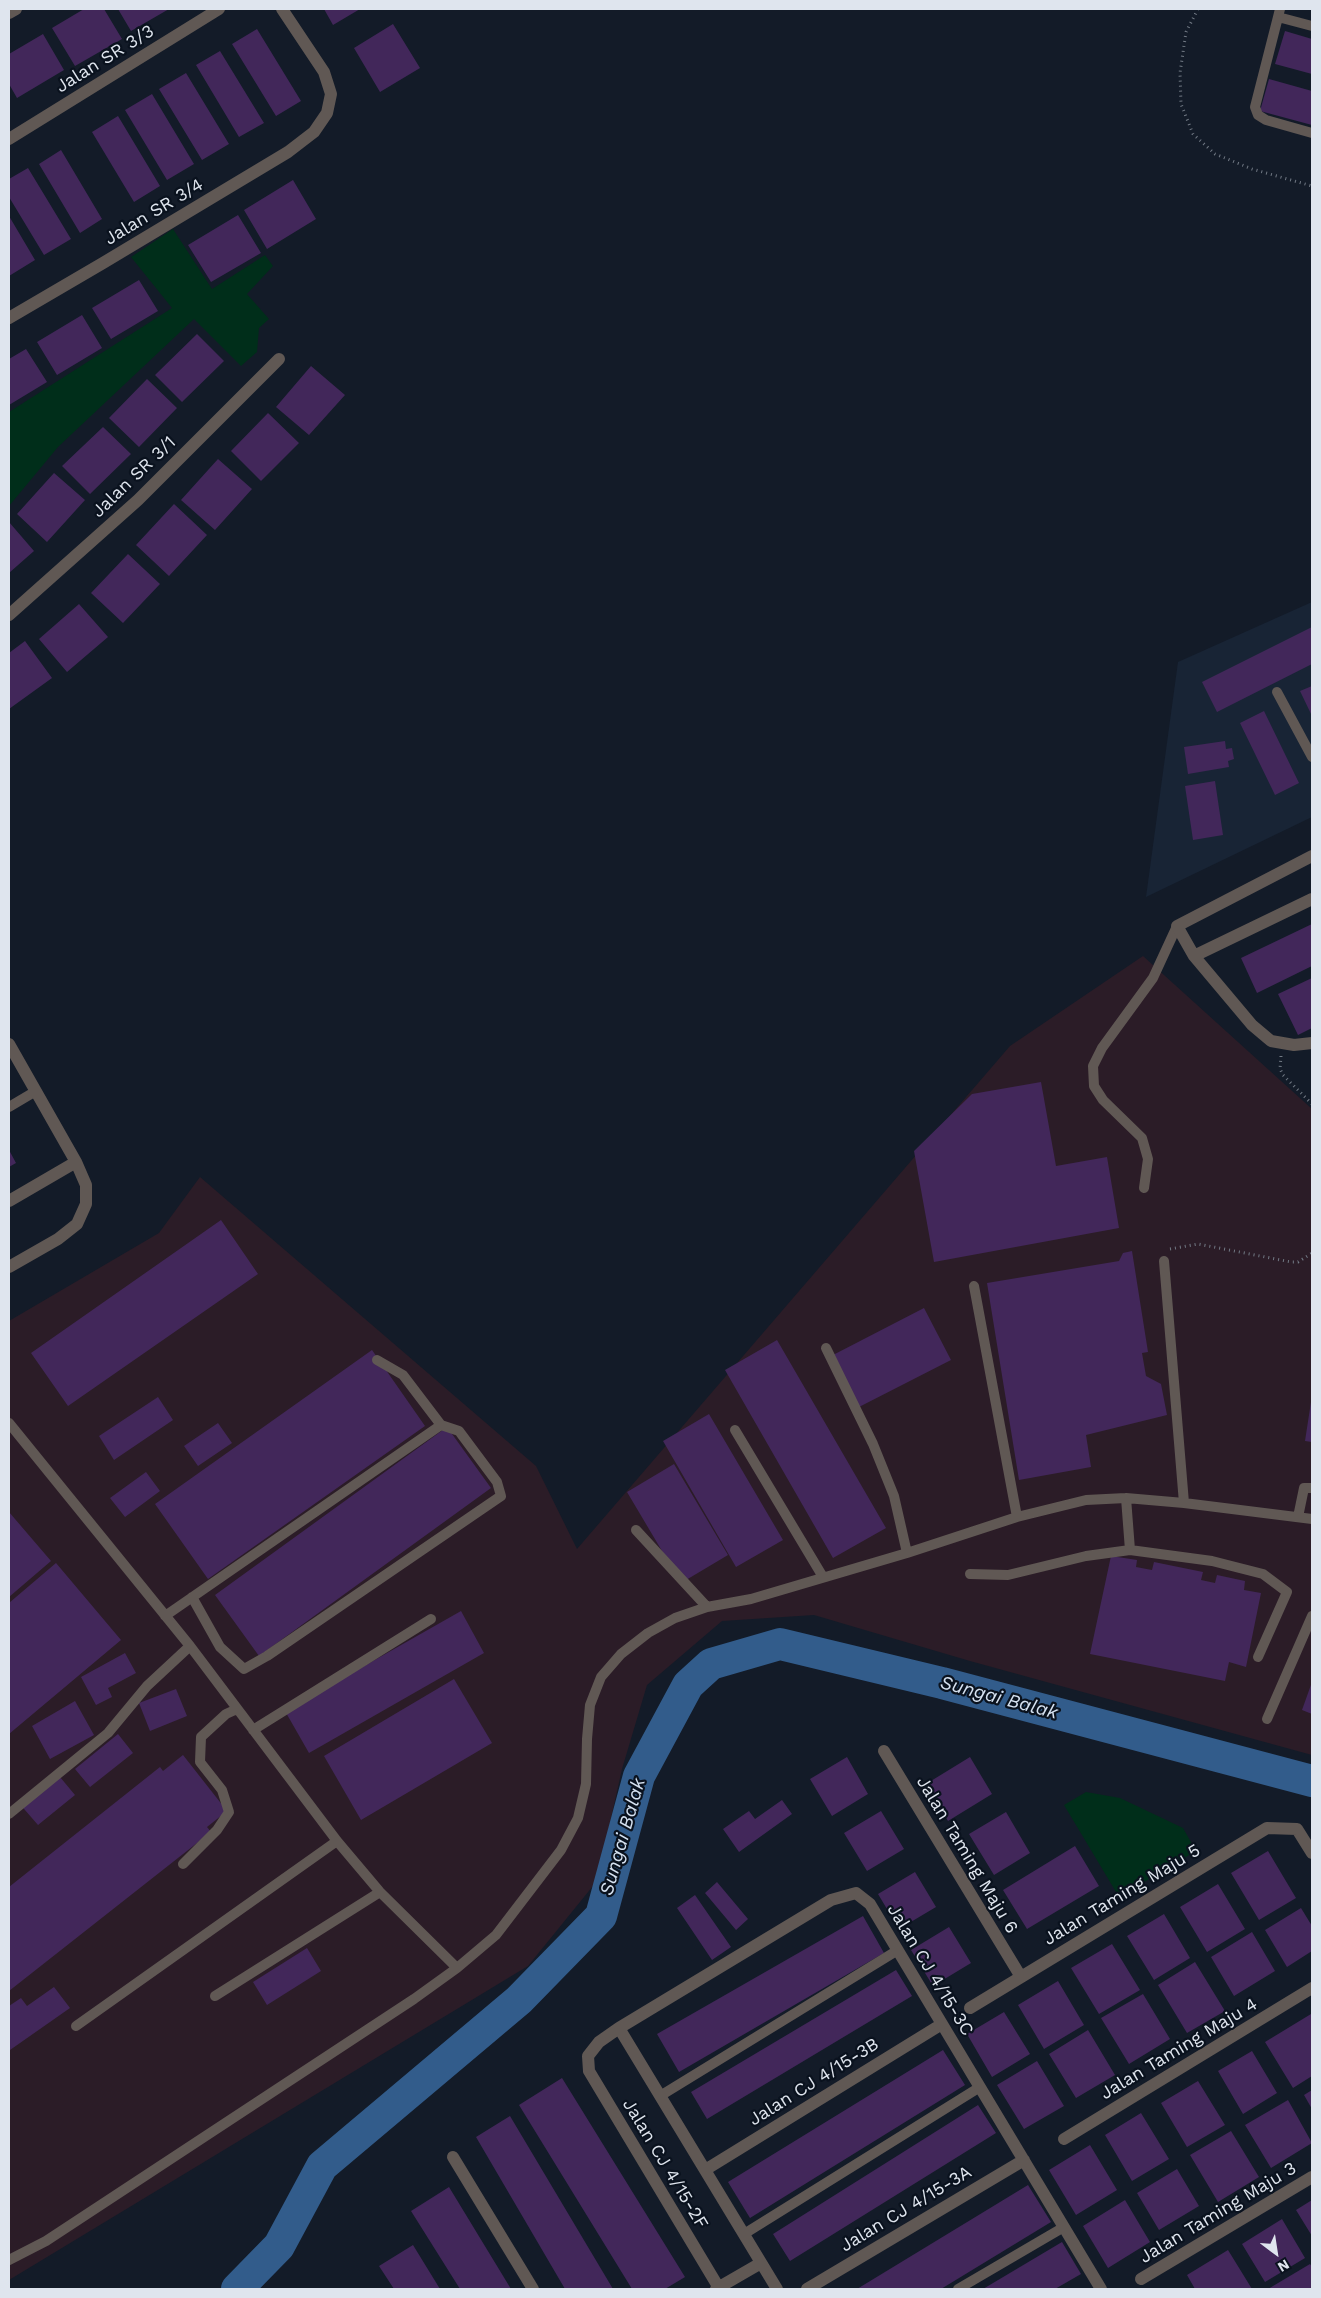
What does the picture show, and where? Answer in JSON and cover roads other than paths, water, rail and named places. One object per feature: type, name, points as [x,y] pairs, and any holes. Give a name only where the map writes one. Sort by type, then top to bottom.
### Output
[{"type":"street","points":[[9,13],[16,9]]},
{"type":"street","name":"Jalan SR 3/3","points":[[9,138],[219,9]]},
{"type":"street","name":"Jalan SR 3/4","points":[[9,318],[279,157],[314,132],[327,113],[331,94],[324,72],[282,9]]},
{"type":"street","name":"Jalan SR 3/1","points":[[9,615],[138,500],[278,359]]},
{"type":"street","points":[[1312,856],[1177,926],[1194,956],[1252,1025],[1271,1041],[1294,1045],[1312,1043]]},
{"type":"street","points":[[1194,956],[1312,899]]},
{"type":"street","points":[[9,1044],[76,1162],[86,1185],[86,1204],[77,1224],[58,1239],[9,1266]]},
{"type":"street","points":[[9,1200],[76,1162]]},
{"type":"street","name":"Jalan Taming Maju 6","points":[[884,1751],[1020,1977]]},
{"type":"street","name":"Jalan Taming Maju 5","points":[[970,2008],[1267,1828],[1297,1829],[1312,1854]]},
{"type":"street","name":"Jalan CJ 4/15-3C","points":[[588,2056],[599,2042],[619,2028],[831,1900],[856,1893],[870,1904],[1101,2289]]},
{"type":"street","name":"Jalan Taming Maju 4","points":[[1064,2139],[1312,1988]]},
{"type":"street","name":"Jalan CJ 4/15-3B","points":[[705,2170],[942,2024]]},
{"type":"street","points":[[619,2028],[777,2289]]},
{"type":"street","name":"Jalan CJ 4/15-2F","points":[[588,2056],[589,2071],[718,2288]]},
{"type":"street","points":[[453,2157],[533,2289]]},
{"type":"street","name":"Jalan CJ 4/15-3A","points":[[807,2289],[1024,2160]]},
{"type":"street","name":"Jalan Taming Maju 3","points":[[1141,2280],[1312,2177]]},
{"type":"street","points":[[718,2288],[761,2262]]},
{"type":"lane","points":[[1312,26],[1279,13],[1255,107],[1258,115],[1266,120],[1312,133]]},
{"type":"lane","points":[[1277,692],[1312,757]]},
{"type":"lane","points":[[1144,1188],[1148,1159],[1142,1138],[1103,1100],[1094,1086],[1093,1066],[1102,1048],[1153,978],[1177,926]]},
{"type":"lane","points":[[9,1107],[36,1091]]},
{"type":"lane","points":[[1164,1261],[1184,1502]]},
{"type":"lane","points":[[974,1286],[1017,1517]]},
{"type":"lane","points":[[826,1348],[873,1444],[894,1496],[907,1553]]},
{"type":"lane","points":[[192,1598],[220,1647],[244,1669],[267,1656],[501,1496],[497,1482],[458,1431],[441,1425],[403,1375],[377,1360]]},
{"type":"lane","points":[[9,1423],[190,1646],[337,1841],[380,1892],[457,1968]]},
{"type":"lane","points":[[165,1616],[441,1425]]},
{"type":"lane","points":[[735,1430],[823,1577]]},
{"type":"lane","points":[[1298,1517],[1304,1488],[1312,1488]]},
{"type":"lane","points":[[1126,1498],[1130,1550]]},
{"type":"lane","points":[[9,2260],[46,2241],[414,1998],[457,1968],[496,1935],[561,1850],[578,1818],[586,1784],[590,1705],[601,1677],[621,1654],[648,1633],[675,1618],[707,1607],[751,1599],[907,1553],[1017,1517],[1086,1500],[1126,1498],[1184,1502],[1312,1519]]},
{"type":"lane","points":[[636,1530],[707,1607]]},
{"type":"lane","points":[[970,1574],[1008,1575],[1086,1556],[1130,1550],[1212,1561],[1263,1574],[1287,1592],[1258,1657]]},
{"type":"lane","points":[[1267,1719],[1312,1616]]},
{"type":"lane","points":[[254,1730],[431,1620]]},
{"type":"lane","points":[[9,1814],[108,1733],[147,1686],[190,1646]]},
{"type":"lane","points":[[183,1864],[217,1830],[229,1812],[222,1790],[200,1762],[201,1737],[226,1714],[237,1709]]},
{"type":"lane","points":[[76,2026],[337,1841]]},
{"type":"lane","points":[[215,1996],[380,1892]]},
{"type":"lane","points":[[660,2096],[898,1950]]},
{"type":"lane","points":[[744,2234],[980,2087]]},
{"type":"lane","points":[[958,2289],[1064,2227]]},
{"type":"waterway","name":"Sungai Balak","points":[[237,2289],[279,2246],[322,2166],[519,2000],[601,1916],[639,1776],[688,1685],[711,1664],[780,1644],[942,1683],[1312,1781]]}]
